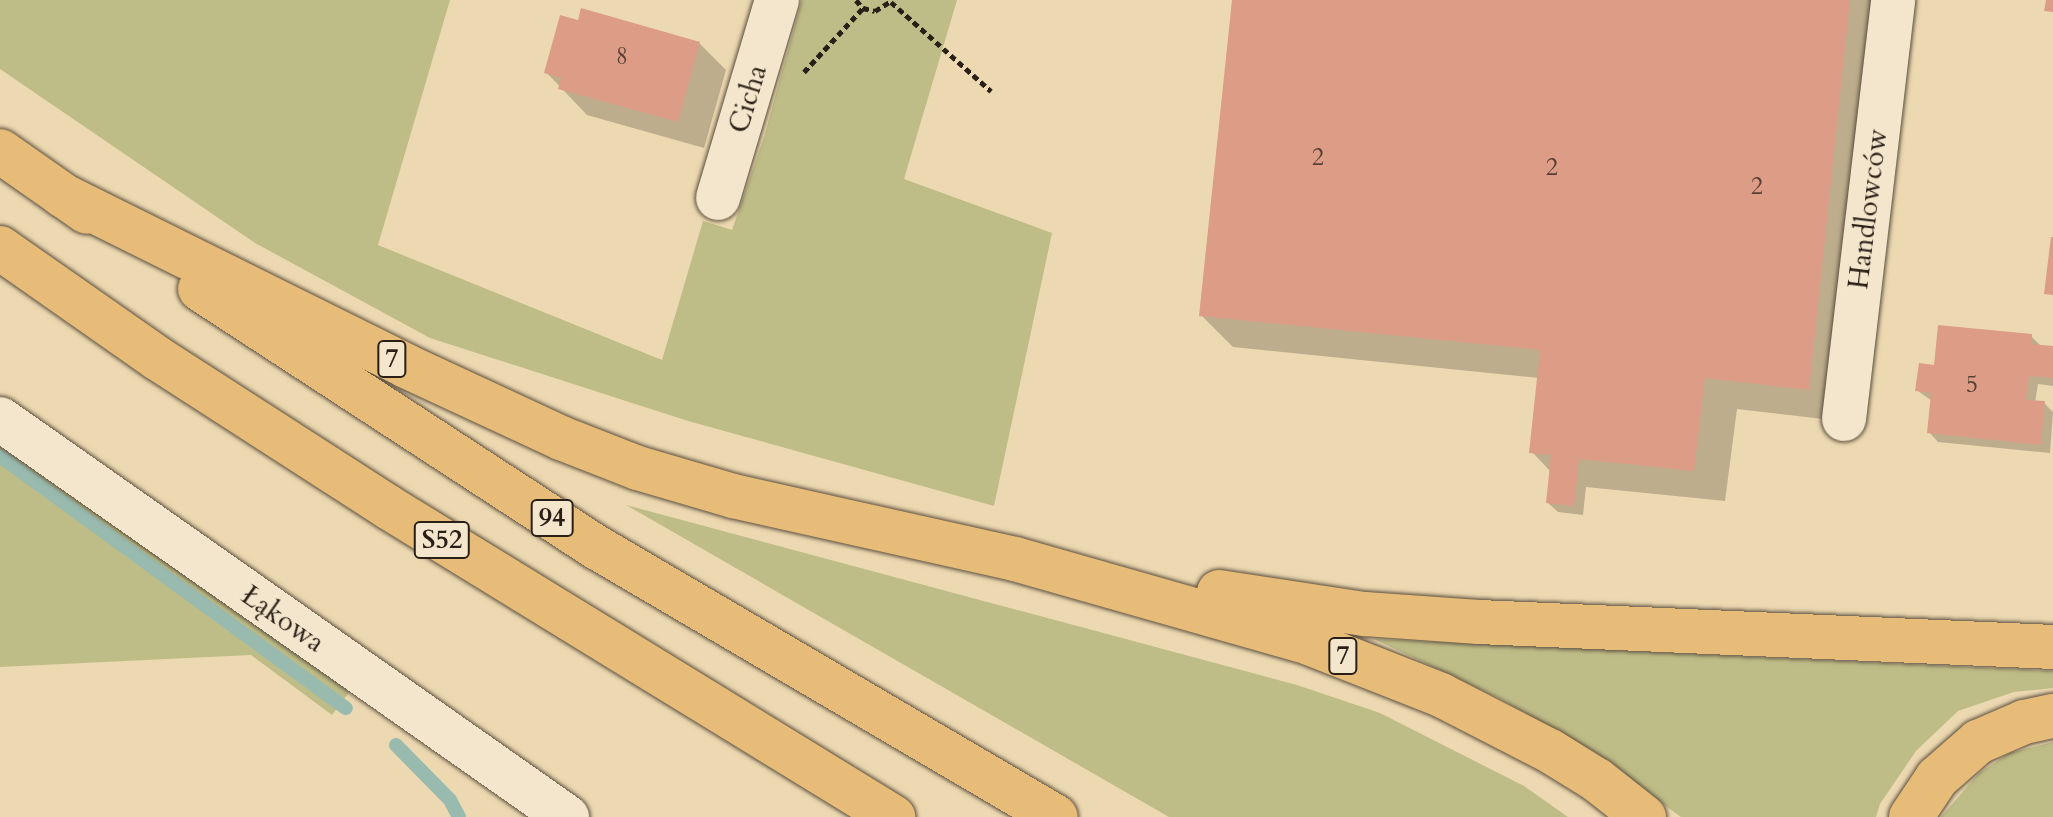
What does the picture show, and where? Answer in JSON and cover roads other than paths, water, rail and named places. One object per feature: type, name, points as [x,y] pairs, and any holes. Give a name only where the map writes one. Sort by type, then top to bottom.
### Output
[{"type":"highway","points":[[0,151],[62,195]]},
{"type":"highway","name":"7","points":[[62,195],[406,366],[561,438],[638,468],[733,496],[1015,559],[1309,643],[1441,695],[1550,751],[1597,780],[1644,817]]},
{"type":"highway","name":"94","points":[[62,195],[310,364],[596,547],[1056,817]]},
{"type":"highway","name":"S52","points":[[0,248],[157,358],[388,507],[893,817]]},
{"type":"highway","points":[[1015,559],[1365,614],[1495,623],[2053,647]]},
{"type":"highway","points":[[1911,817],[1937,778],[1978,742],[2024,722],[2053,716]]},
{"type":"street","name":"Cicha","points":[[718,198],[777,0]]},
{"type":"street","name":"Handlowców","points":[[1844,419],[1893,0]]},
{"type":"street","name":"Łąkowa","points":[[0,419],[567,817]]},
{"type":"waterway","points":[[0,456],[346,708]]},
{"type":"waterway","points":[[396,745],[450,800],[459,817]]}]
